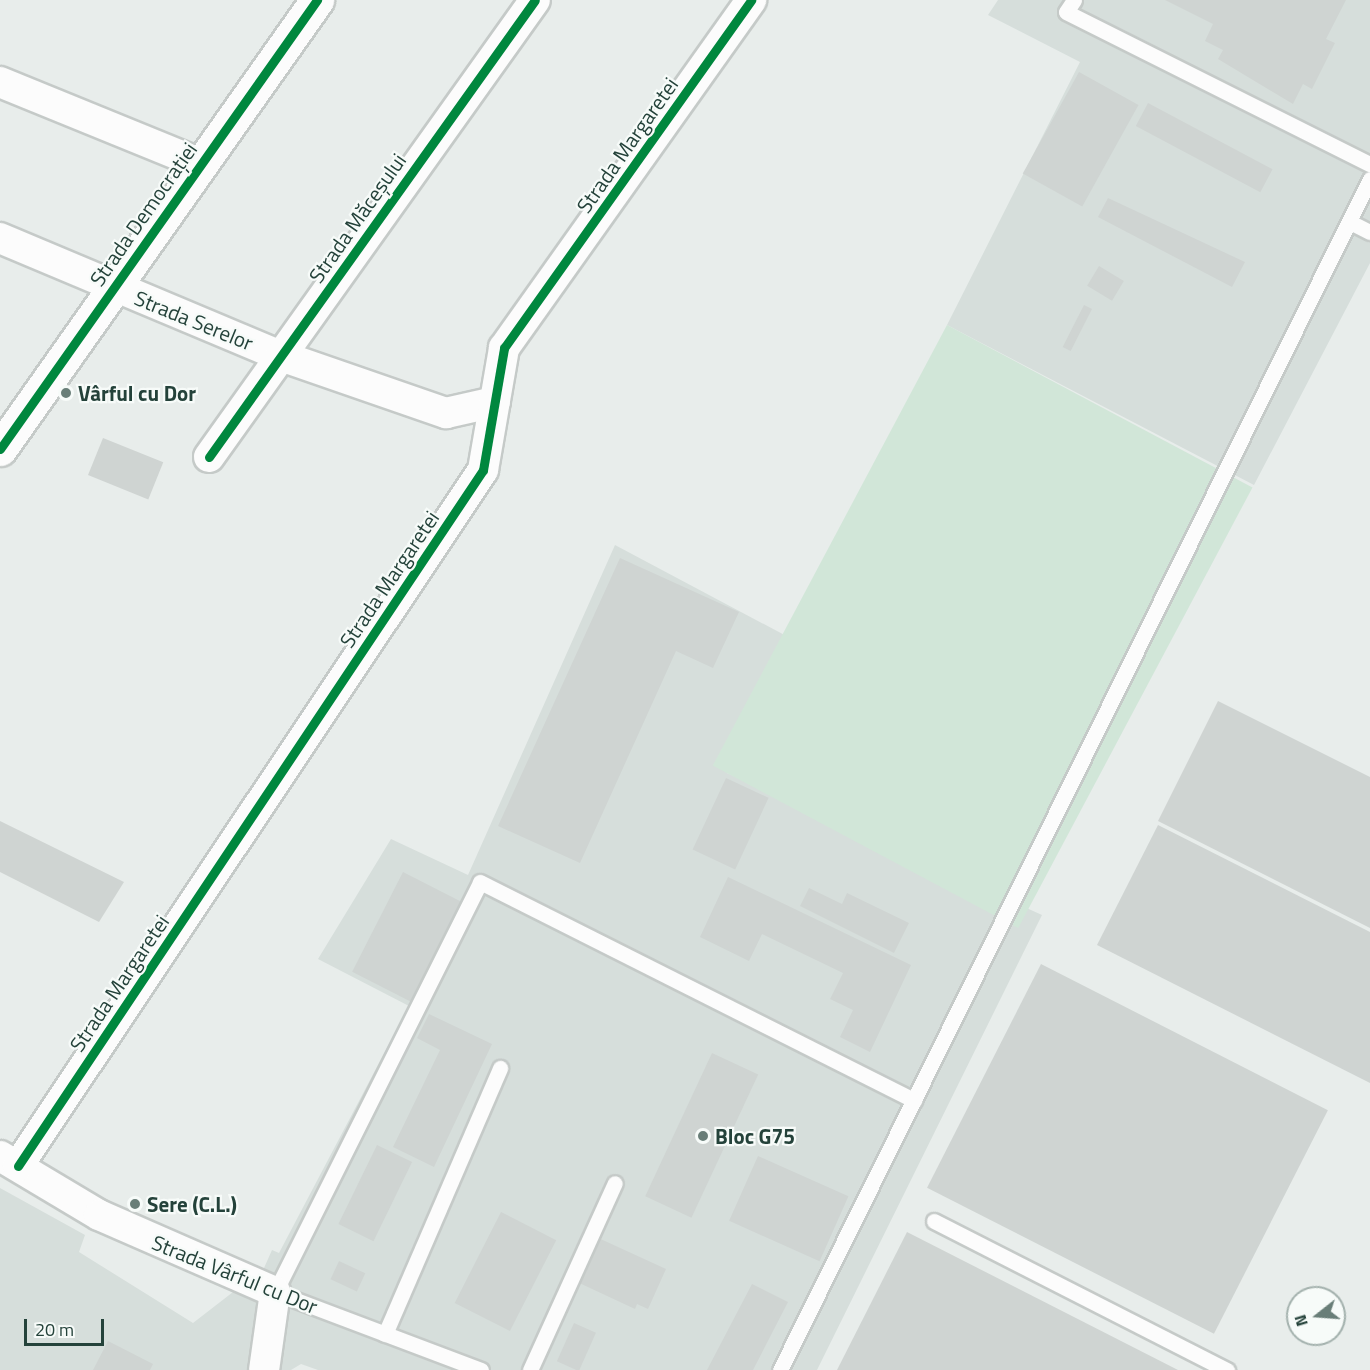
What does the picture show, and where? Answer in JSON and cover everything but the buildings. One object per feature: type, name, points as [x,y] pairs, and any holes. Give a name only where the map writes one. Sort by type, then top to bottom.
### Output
[{"type":"street","name":"Strada Democrației","points":[[0,449],[317,0]]},
{"type":"street","name":"Strada Măceșului","points":[[209,457],[535,0]]},
{"type":"street","name":"Strada Margaretei","points":[[9,1161],[483,470],[504,348],[751,0]]},
{"type":"street","points":[[0,82],[201,164]]},
{"type":"street","name":"Strada Serelor","points":[[0,238],[281,356],[446,413],[495,402]]},
{"type":"street","name":"Strada Vârful cu Dor","points":[[9,1161],[99,1215],[275,1292]]},
{"type":"street","points":[[264,1370],[275,1292]]},
{"type":"lane","points":[[1074,0],[1066,12],[1370,164]]},
{"type":"lane","points":[[780,1370],[1370,179]]},
{"type":"lane","points":[[1350,222],[1370,232]]},
{"type":"lane","points":[[275,1292],[480,882],[914,1100]]},
{"type":"lane","points":[[385,1334],[500,1068]]},
{"type":"lane","points":[[530,1370],[615,1183]]},
{"type":"lane","points":[[934,1221],[1227,1370]]},
{"type":"lane","name":"Strada Vârful cu Dor","points":[[275,1292],[481,1370]]},
{"type":"shaded area","points":[[998,0],[1370,0],[1370,263],[1254,485],[947,325],[1080,62],[988,15]]},
{"type":"shaded area","points":[[615,545],[792,639],[727,773],[1042,915],[817,1370],[318,1370],[301,1364],[291,1370],[0,1370],[0,1188],[85,1235],[79,1252],[193,1323],[264,1268],[272,1250],[279,1253],[409,1006],[318,959],[391,839],[468,875]]},
{"type":"green space","points":[[947,325],[1252,487],[1018,928],[713,766]]},
{"type":"cycle path","points":[[0,449],[317,0]]},
{"type":"cycle path","points":[[209,457],[535,0]]},
{"type":"cycle path","points":[[18,1166],[483,470],[504,348],[751,0]]},
{"type":"place","name":"Vârful cu Dor","points":[[66,393]]},
{"type":"place","name":"Bloc G75","points":[[703,1136]]},
{"type":"place","name":"Sere (C.L.)","points":[[135,1204]]}]
